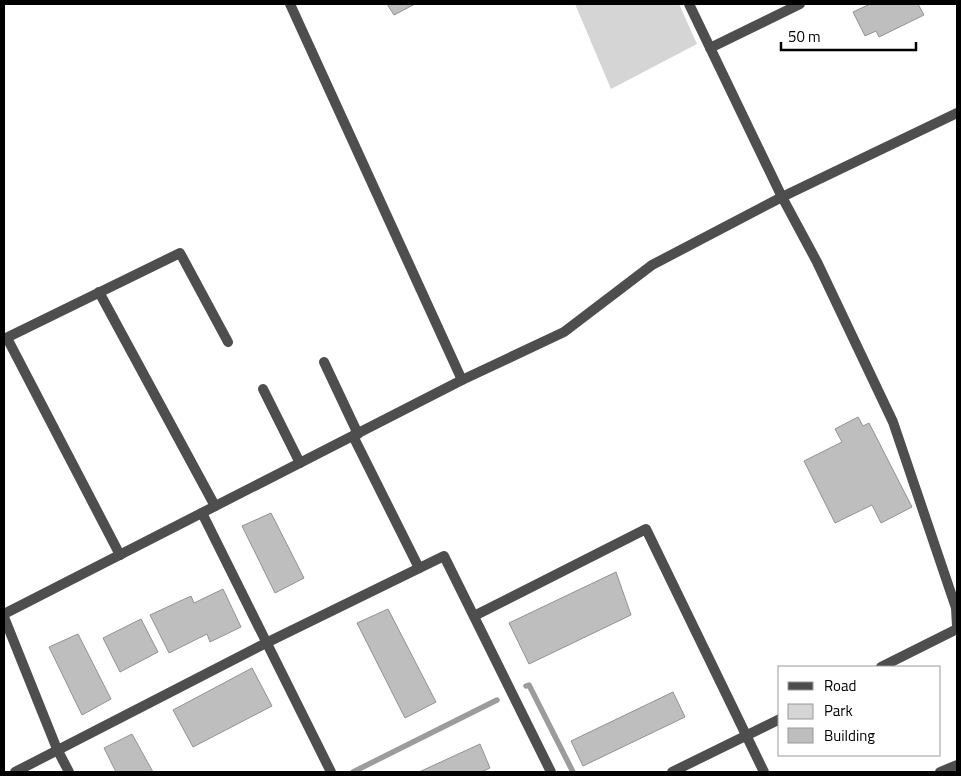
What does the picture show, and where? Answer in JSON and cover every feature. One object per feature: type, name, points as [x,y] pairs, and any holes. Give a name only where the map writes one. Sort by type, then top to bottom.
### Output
[{"type":"street","points":[[290,4],[462,380]]},
{"type":"street","points":[[689,4],[782,197],[817,262],[893,422],[956,608],[957,627],[883,666]]},
{"type":"street","points":[[710,48],[800,4]]},
{"type":"street","points":[[69,772],[57,750],[4,615],[462,380],[564,332],[652,265],[782,197],[957,113]]},
{"type":"street","points":[[120,555],[5,338],[180,253],[228,342]]},
{"type":"street","points":[[99,292],[215,506]]},
{"type":"street","points":[[324,362],[355,435],[419,568]]},
{"type":"street","points":[[264,389],[300,463]]},
{"type":"street","points":[[202,513],[331,772]]},
{"type":"street","points":[[474,616],[646,529],[764,772]]},
{"type":"street","points":[[15,772],[444,556],[551,772]]},
{"type":"street","points":[[672,772],[778,720]]},
{"type":"street","points":[[940,772],[957,765]]},
{"type":"green space","points":[[575,4],[679,4],[697,44],[611,89]]},
{"type":"building","points":[[387,4],[415,4],[394,15]]},
{"type":"building","points":[[870,4],[918,4],[924,15],[879,37],[876,31],[865,36],[853,12]]},
{"type":"building","points":[[858,417],[863,426],[869,423],[912,507],[881,523],[872,505],[835,523],[804,461],[842,442],[835,429]]},
{"type":"building","points":[[271,513],[304,578],[275,593],[242,526]]},
{"type":"building","points":[[616,572],[631,615],[529,664],[509,623]]},
{"type":"building","points":[[223,589],[241,627],[210,642],[207,634],[169,653],[150,615],[191,596],[194,603]]},
{"type":"building","points":[[388,609],[436,702],[405,718],[357,623]]},
{"type":"building","points":[[141,619],[158,652],[120,672],[103,638]]},
{"type":"building","points":[[78,634],[111,699],[82,715],[49,647]]},
{"type":"building","points":[[252,668],[272,706],[193,747],[173,710]]},
{"type":"building","points":[[673,692],[685,717],[583,766],[571,741]]},
{"type":"building","points":[[132,734],[153,772],[116,772],[104,748]]},
{"type":"building","points":[[480,744],[490,768],[481,772],[419,772]]},
{"type":"waterway","points":[[526,686],[529,685],[573,772]]},
{"type":"waterway","points":[[353,772],[497,700]]}]
